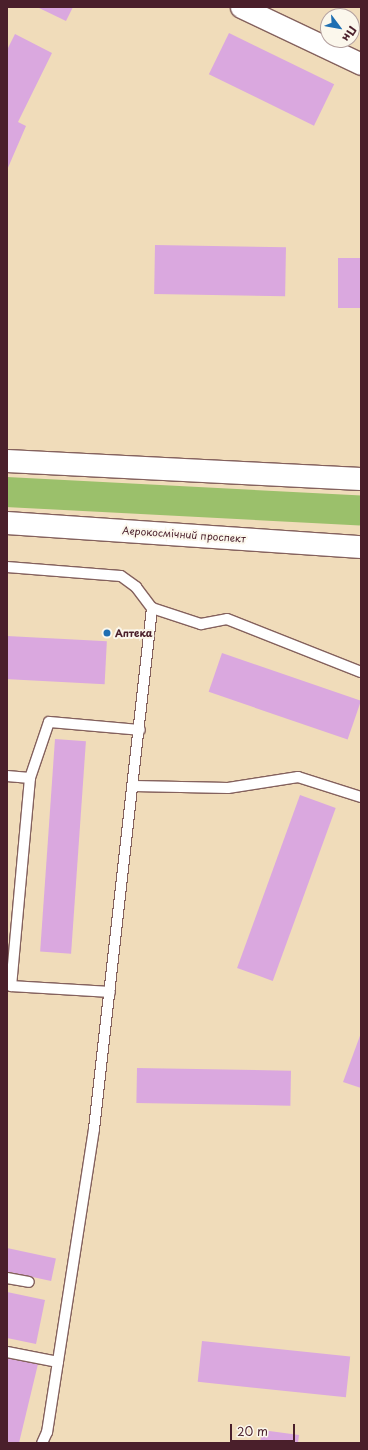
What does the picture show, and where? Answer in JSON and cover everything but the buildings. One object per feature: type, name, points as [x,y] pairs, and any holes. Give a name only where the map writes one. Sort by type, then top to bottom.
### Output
[{"type":"main road","points":[[7,461],[361,479]]},
{"type":"main road","name":"Аерокосмічний проспект","points":[[7,523],[361,547]]},
{"type":"street","points":[[241,7],[361,64]]},
{"type":"lane","points":[[7,566],[121,576],[136,587],[152,608],[201,624],[227,619],[361,672]]},
{"type":"lane","points":[[42,1443],[47,1432],[94,1129],[134,786],[152,608]]},
{"type":"lane","points":[[110,992],[11,986],[30,778],[49,722],[140,730]]},
{"type":"lane","points":[[7,776],[30,778]]},
{"type":"lane","points":[[134,786],[228,788],[298,777],[361,797]]},
{"type":"lane","points":[[7,1278],[29,1282]]},
{"type":"lane","points":[[7,1352],[58,1362]]},
{"type":"green space","points":[[7,477],[361,496],[360,526],[7,507]]},
{"type":"place","name":"Аптека","points":[[107,633]]}]
